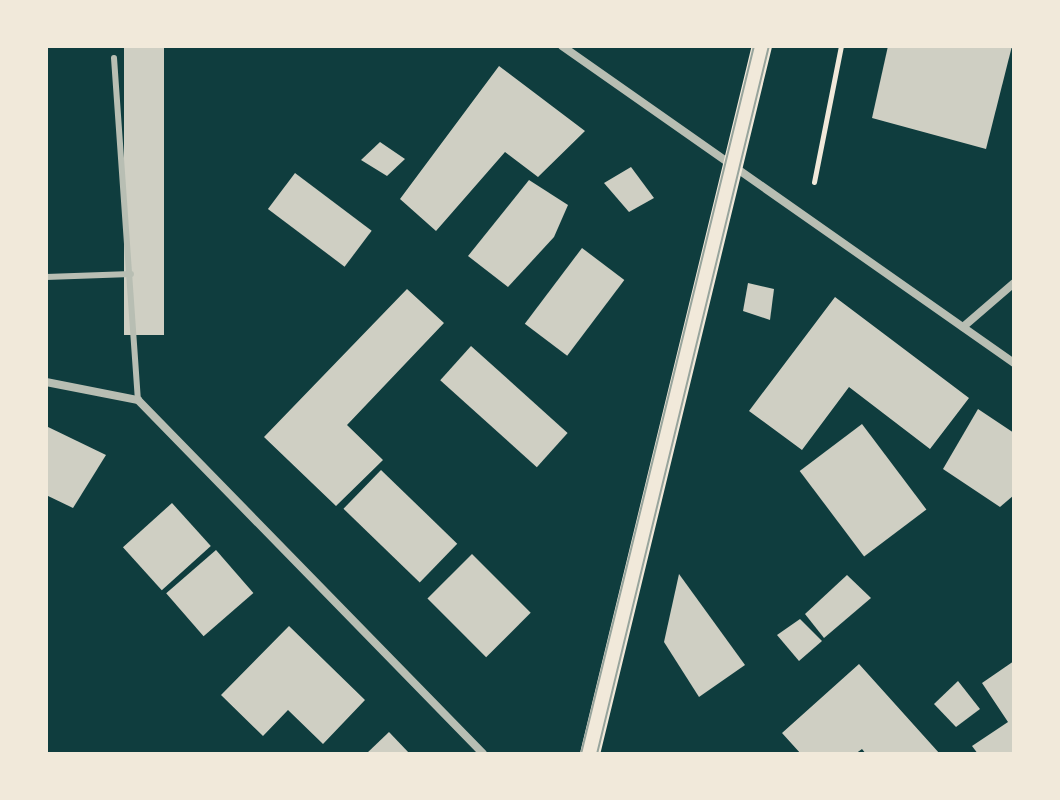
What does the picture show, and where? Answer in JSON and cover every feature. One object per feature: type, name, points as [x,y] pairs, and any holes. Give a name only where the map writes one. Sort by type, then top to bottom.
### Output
[{"type":"main road","points":[[590,754],[762,46]]},
{"type":"street","points":[[562,46],[1014,363]]},
{"type":"street","points":[[963,327],[1014,283]]},
{"type":"street","points":[[46,382],[138,400],[483,754]]},
{"type":"lane","points":[[114,58],[138,400]]},
{"type":"lane","points":[[46,277],[131,274]]},
{"type":"path","points":[[814,182],[841,46]]},
{"type":"building","points":[[124,46],[164,46],[164,335],[124,335]]},
{"type":"building","points":[[888,46],[1012,46],[986,149],[872,118]]},
{"type":"building","points":[[499,66],[585,131],[538,177],[505,152],[436,231],[400,199]]},
{"type":"building","points":[[380,142],[405,159],[387,176],[361,160]]},
{"type":"building","points":[[631,167],[654,198],[629,212],[604,183]]},
{"type":"building","points":[[295,173],[372,231],[345,267],[268,209]]},
{"type":"building","points":[[529,180],[568,205],[554,237],[508,287],[468,256]]},
{"type":"building","points":[[582,248],[624,280],[567,356],[525,324]]},
{"type":"building","points":[[748,283],[774,289],[770,320],[743,311]]},
{"type":"building","points":[[407,289],[444,323],[347,425],[383,460],[336,506],[264,437]]},
{"type":"building","points":[[835,297],[969,398],[930,449],[849,387],[802,450],[749,411]]},
{"type":"building","points":[[471,346],[568,433],[537,467],[440,380]]},
{"type":"building","points":[[978,409],[1014,433],[1014,495],[1000,507],[943,469]]},
{"type":"building","points":[[862,424],[926,509],[864,556],[800,471]]},
{"type":"building","points":[[46,426],[106,455],[73,508],[46,495]]},
{"type":"building","points":[[381,470],[457,544],[420,582],[343,509]]},
{"type":"building","points":[[172,503],[211,546],[162,590],[123,547]]},
{"type":"building","points":[[216,550],[253,593],[204,636],[166,593]]},
{"type":"building","points":[[472,554],[531,613],[486,657],[427,599]]},
{"type":"building","points":[[679,574],[745,665],[699,697],[664,642]]},
{"type":"building","points":[[847,575],[871,598],[824,638],[805,614]]},
{"type":"building","points":[[800,619],[822,641],[799,661],[777,635]]},
{"type":"building","points":[[289,626],[365,700],[323,744],[288,710],[263,736],[221,695]]},
{"type":"building","points":[[1014,661],[1014,754],[978,754],[972,746],[1008,722],[982,683]]},
{"type":"building","points":[[859,664],[940,754],[866,754],[862,749],[855,754],[801,754],[782,733]]},
{"type":"building","points":[[958,681],[980,709],[956,727],[934,704]]},
{"type":"building","points":[[389,732],[410,754],[366,754]]},
{"type":"tram line","points":[[581,754],[754,46]]},
{"type":"tram line","points":[[597,754],[769,46]]}]
